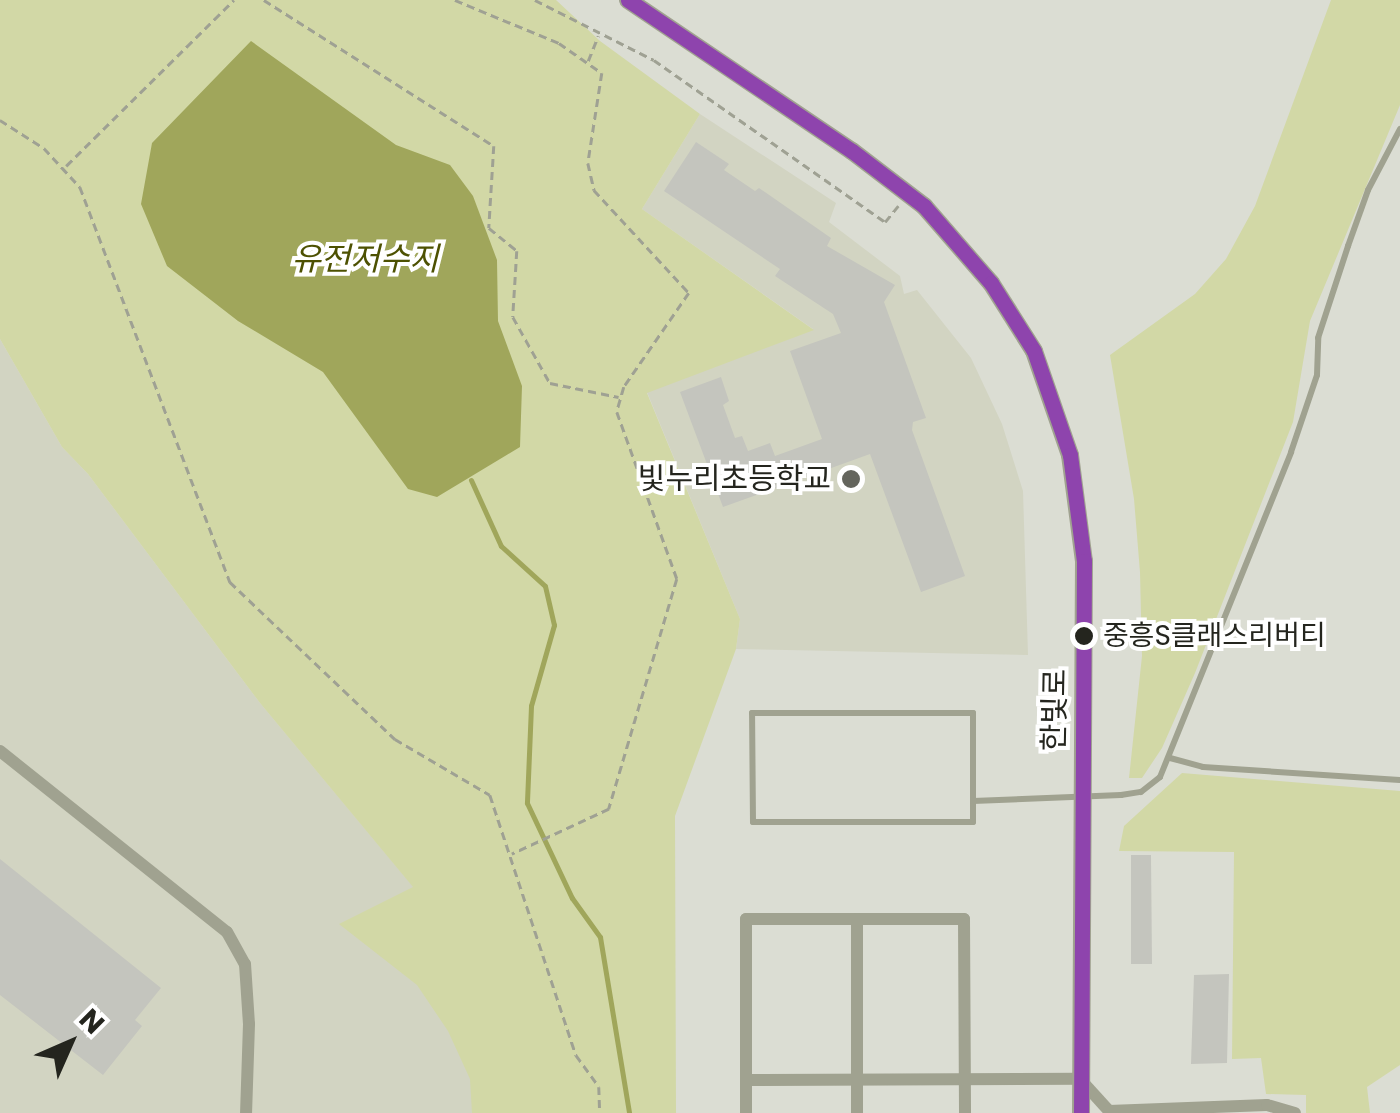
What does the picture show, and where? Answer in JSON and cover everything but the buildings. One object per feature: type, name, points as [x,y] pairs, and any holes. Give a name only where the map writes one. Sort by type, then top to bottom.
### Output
[{"type":"street","name":"한빛로","points":[[628,0],[909,194],[963,248],[1034,352],[1070,455],[1084,561],[1081,1113]]},
{"type":"street","points":[[0,751],[227,932],[245,964],[250,1024],[246,1113]]},
{"type":"street","points":[[746,1113],[746,919],[964,919],[964,1113]]},
{"type":"street","points":[[857,919],[857,1113]]},
{"type":"street","points":[[746,1080],[1080,1079],[1108,1111],[1266,1105],[1295,1113]]},
{"type":"lane","points":[[973,800],[1082,798],[1141,792],[1160,776],[1292,452],[1318,375],[1318,338],[1368,190],[1400,129]]},
{"type":"lane","points":[[752,713],[973,713],[973,800],[973,822],[753,822],[752,713]]},
{"type":"lane","points":[[1170,758],[1203,767],[1400,780]]},
{"type":"path","points":[[65,167],[234,0]]},
{"type":"path","points":[[264,0],[494,146],[489,228],[517,251],[513,317],[550,383],[621,397]]},
{"type":"path","points":[[455,0],[559,43],[602,73],[588,163],[594,190],[688,294],[621,397],[617,412],[677,579],[609,810],[511,854]]},
{"type":"path","points":[[535,0],[654,60],[885,222],[909,194]]},
{"type":"path","points":[[587,62],[599,35]]},
{"type":"path","points":[[0,120],[65,167],[88,204],[230,582],[395,739],[490,795],[576,1055],[599,1088],[600,1113]]},
{"type":"shaded area","points":[[0,0],[556,0],[600,41],[700,114],[642,209],[814,330],[647,393],[740,619],[736,649],[675,816],[676,1113],[472,1113],[470,1079],[448,1031],[417,985],[339,924],[413,887],[260,703],[88,474],[62,447],[0,339]]},
{"type":"shaded area","points":[[1331,0],[1400,0],[1400,105],[1310,321],[1293,422],[1195,673],[1162,748],[1142,778],[1129,778],[1142,656],[1140,572],[1134,499],[1110,355],[1195,294],[1226,259],[1255,206]]},
{"type":"shaded area","name":"빛누리초등학교","points":[[700,114],[836,203],[829,222],[900,276],[904,294],[917,290],[971,358],[1002,424],[1023,491],[1028,655],[736,649],[740,619],[647,392],[813,329],[642,209]]},
{"type":"shaded area","points":[[0,339],[62,447],[88,474],[260,703],[521,1016],[552,1113],[0,1113]]},
{"type":"shaded area","points":[[1182,773],[1400,791],[1400,1065],[1367,1087],[1370,1113],[1306,1113],[1306,1095],[1266,1094],[1261,1058],[1232,1059],[1234,852],[1119,851],[1124,826]]},
{"type":"water","name":"유전저수지","points":[[251,41],[396,145],[450,165],[473,196],[497,260],[498,321],[522,386],[520,447],[437,497],[408,489],[323,372],[238,321],[167,266],[141,204],[152,143]]},
{"type":"waterway","points":[[471,480],[501,546],[545,586],[554,625],[531,706],[527,803],[572,898],[600,937],[629,1113]]},
{"type":"transit line","points":[[628,0],[852,151],[924,206],[991,283],[1034,351],[1070,455],[1084,561],[1081,1113]]},
{"type":"place","name":"빛누리초등학교","points":[[851,479]]},
{"type":"place","name":"중흥S클래스리버티","points":[[1084,636]]}]
